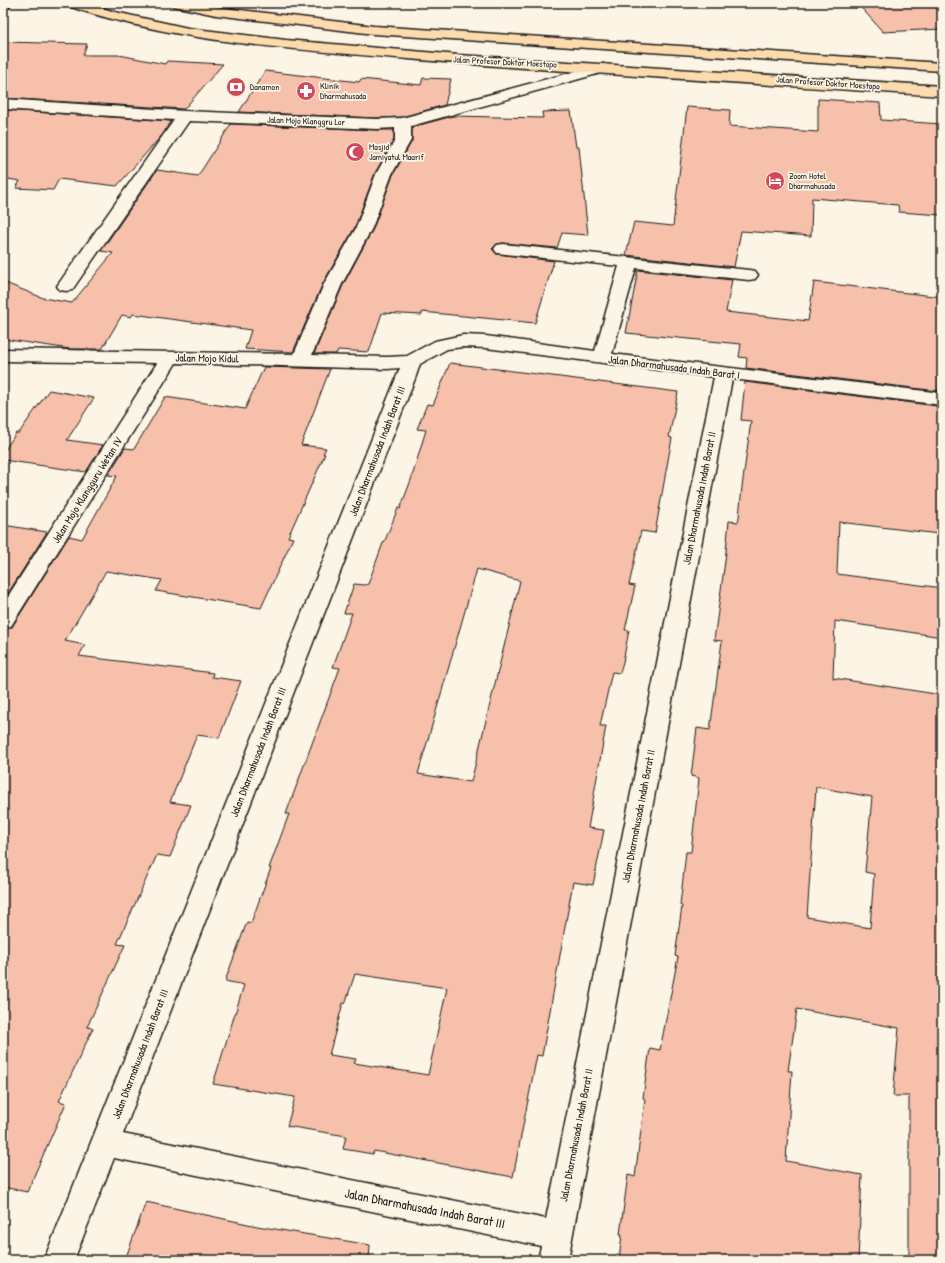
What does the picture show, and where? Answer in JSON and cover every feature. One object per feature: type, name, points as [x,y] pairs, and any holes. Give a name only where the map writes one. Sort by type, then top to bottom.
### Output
[{"type":"main road","name":"Jalan Profesor Doktor Moestopo","points":[[73,3],[112,16],[188,32],[366,52],[942,91]]},
{"type":"main road","points":[[178,3],[216,12],[374,30],[942,66]]},
{"type":"main road","points":[[366,52],[374,30]]},
{"type":"street","name":"Jalan Mojo Klanggru Lor","points":[[3,104],[185,116],[377,124],[403,123],[603,68]]},
{"type":"street","points":[[66,286],[185,116]]},
{"type":"street","points":[[301,360],[333,284],[364,228],[384,174],[403,140],[403,123]]},
{"type":"street","points":[[503,249],[748,275]]},
{"type":"street","points":[[602,358],[629,262]]},
{"type":"street","name":"Jalan Dharmahusada Indah Barat I","points":[[411,361],[442,345],[463,341],[486,342],[602,358],[942,399]]},
{"type":"street","name":"Jalan Mojo Kidul","points":[[3,355],[301,360],[387,363],[411,361]]},
{"type":"street","name":"Jalan Mojo Klangguru Wetan IV","points":[[3,621],[170,358]]},
{"type":"street","name":"Jalan Dharmahusada Indah Barat III","points":[[59,1260],[407,376],[411,361]]},
{"type":"street","name":"Jalan Dharmahusada Indah Barat II","points":[[555,1247],[724,373]]},
{"type":"street","name":"Jalan Dharmahusada Indah Barat III","points":[[105,1143],[555,1247]]},
{"type":"building","points":[[857,3],[942,3],[942,29],[883,32]]},
{"type":"building","points":[[3,42],[87,44],[83,55],[119,55],[165,64],[167,61],[223,64],[184,109],[3,98]]},
{"type":"building","points":[[265,71],[359,82],[361,79],[421,85],[423,78],[451,79],[445,105],[402,117],[377,118],[239,112]]},
{"type":"building","points":[[818,99],[880,103],[881,120],[942,124],[942,215],[899,212],[898,205],[812,198],[811,236],[741,231],[734,267],[626,255],[634,222],[673,226],[687,107],[730,110],[729,126],[818,132]]},
{"type":"building","points":[[3,110],[171,121],[163,134],[117,186],[59,179],[53,190],[16,188],[20,181],[3,178]]},
{"type":"building","points":[[571,111],[576,147],[579,147],[588,235],[562,233],[557,248],[503,243],[497,244],[492,249],[497,254],[554,261],[535,323],[422,312],[422,315],[382,313],[369,352],[338,350],[336,354],[314,354],[343,285],[373,229],[393,175],[412,141],[412,127],[453,116],[543,118],[542,112]]},
{"type":"building","points":[[231,124],[394,130],[394,140],[375,173],[355,227],[323,283],[293,352],[245,349],[251,330],[133,314],[131,317],[122,315],[102,349],[70,349],[3,339],[3,282],[43,298],[72,303],[113,253],[101,251],[157,170],[198,176]]},
{"type":"building","points":[[638,270],[732,280],[726,312],[808,321],[814,282],[942,297],[942,329],[938,391],[746,368],[747,358],[739,357],[741,344],[626,333]]},
{"type":"building","points":[[450,363],[678,392],[669,437],[672,438],[655,533],[641,531],[629,585],[635,586],[625,630],[629,630],[623,662],[620,673],[612,672],[600,726],[606,726],[588,828],[604,830],[593,885],[573,882],[542,1056],[537,1055],[513,1177],[374,1151],[373,1154],[343,1149],[346,1136],[287,1126],[295,1097],[213,1084],[244,985],[225,981],[247,922],[251,923],[289,814],[286,814],[340,668],[333,667],[352,613],[344,613],[354,584],[368,584],[383,543],[398,508],[400,509],[411,480],[426,430],[417,429],[427,404],[433,405]],"holes":[[[477,569],[520,581],[471,782],[418,774]],[[355,974],[447,988],[428,1075],[354,1063],[356,1059],[329,1055],[343,1003],[345,1004]]]},
{"type":"building","points":[[264,367],[330,369],[301,445],[326,448],[323,454],[325,454],[288,537],[293,538],[261,608],[156,591],[162,580],[106,571],[65,641],[85,645],[79,656],[213,673],[212,677],[241,681],[219,738],[197,735],[170,802],[191,805],[170,857],[157,855],[117,944],[125,945],[87,1027],[93,1028],[59,1101],[66,1103],[27,1192],[3,1187],[3,630],[12,627],[69,536],[82,539],[117,476],[108,475],[125,448],[134,449],[165,397],[245,409]]},
{"type":"building","points":[[745,382],[937,406],[937,410],[942,411],[942,524],[939,524],[939,534],[839,522],[837,574],[942,588],[942,637],[835,621],[833,678],[942,695],[942,1260],[909,1260],[909,1096],[893,1096],[899,1028],[797,1009],[788,1071],[792,1071],[786,1161],[862,1175],[858,1260],[619,1260],[622,1234],[620,1234],[628,1175],[635,1177],[650,1048],[660,1050],[678,957],[675,956],[682,906],[680,905],[686,852],[691,852],[699,778],[691,776],[697,728],[710,730],[722,641],[714,640],[729,521],[738,522],[751,421],[741,420]],"holes":[[[816,787],[872,797],[865,872],[874,874],[870,928],[807,917]]]},
{"type":"building","points":[[49,390],[94,398],[67,440],[103,445],[86,472],[3,460],[3,453],[16,433],[19,433]]},
{"type":"building","points":[[3,525],[47,532],[3,601]]},
{"type":"building","points":[[146,1202],[257,1226],[370,1245],[369,1260],[125,1260]]},
{"type":"place","name":"Danamon","points":[[236,87]]},
{"type":"place","name":"Klinik Dharmahusada","points":[[306,91]]},
{"type":"place","name":"Masjid Jamiyatul Maarif","points":[[355,152]]},
{"type":"place","name":"Zoom Hotel Dharmahusada","points":[[775,181]]}]
